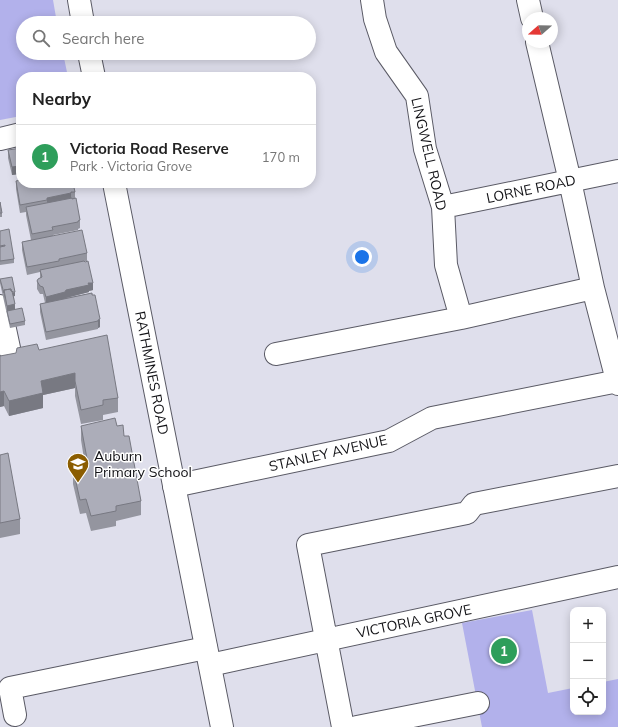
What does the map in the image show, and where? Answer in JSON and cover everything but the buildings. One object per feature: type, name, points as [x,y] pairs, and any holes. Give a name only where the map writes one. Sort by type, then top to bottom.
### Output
[{"type":"street","points":[[78,0],[81,16]]},
{"type":"street","name":"LINGWELL ROAD","points":[[372,0],[375,19],[386,52],[417,96],[425,149],[443,207],[446,265],[461,318]]},
{"type":"street","points":[[528,0],[531,12]]},
{"type":"street","points":[[538,48],[570,180],[593,288],[618,382]]},
{"type":"street","points":[[90,60],[93,72]]},
{"type":"street","points":[[0,139],[16,135]]},
{"type":"street","name":"LORNE ROAD","points":[[443,207],[618,171]]},
{"type":"street","name":"RATHMINES ROAD","points":[[115,188],[222,727]]},
{"type":"street","points":[[276,354],[461,318],[593,288]]},
{"type":"street","points":[[0,306],[9,348]]},
{"type":"street","name":"STANLEY AVENUE","points":[[174,486],[389,440],[432,418],[618,382]]},
{"type":"street","points":[[344,727],[308,545],[467,513],[474,504],[618,476]]},
{"type":"street","name":"VICTORIA GROVE","points":[[15,715],[10,688],[208,656],[327,640],[618,578]]},
{"type":"street","points":[[357,727],[478,703]]},
{"type":"shaded area","points":[[0,0],[53,0],[56,16],[16,16],[16,60],[64,60],[67,72],[16,72],[16,117],[0,120]]},
{"type":"shaded area","points":[[532,610],[548,693],[570,689],[570,715],[606,715],[606,681],[618,679],[618,727],[482,727],[462,623]]},
{"type":"place","name":"Auburn Primary School","points":[[78,484]]},
{"type":"place","name":"Victoria Road Reserve","points":[[504,651]]}]
